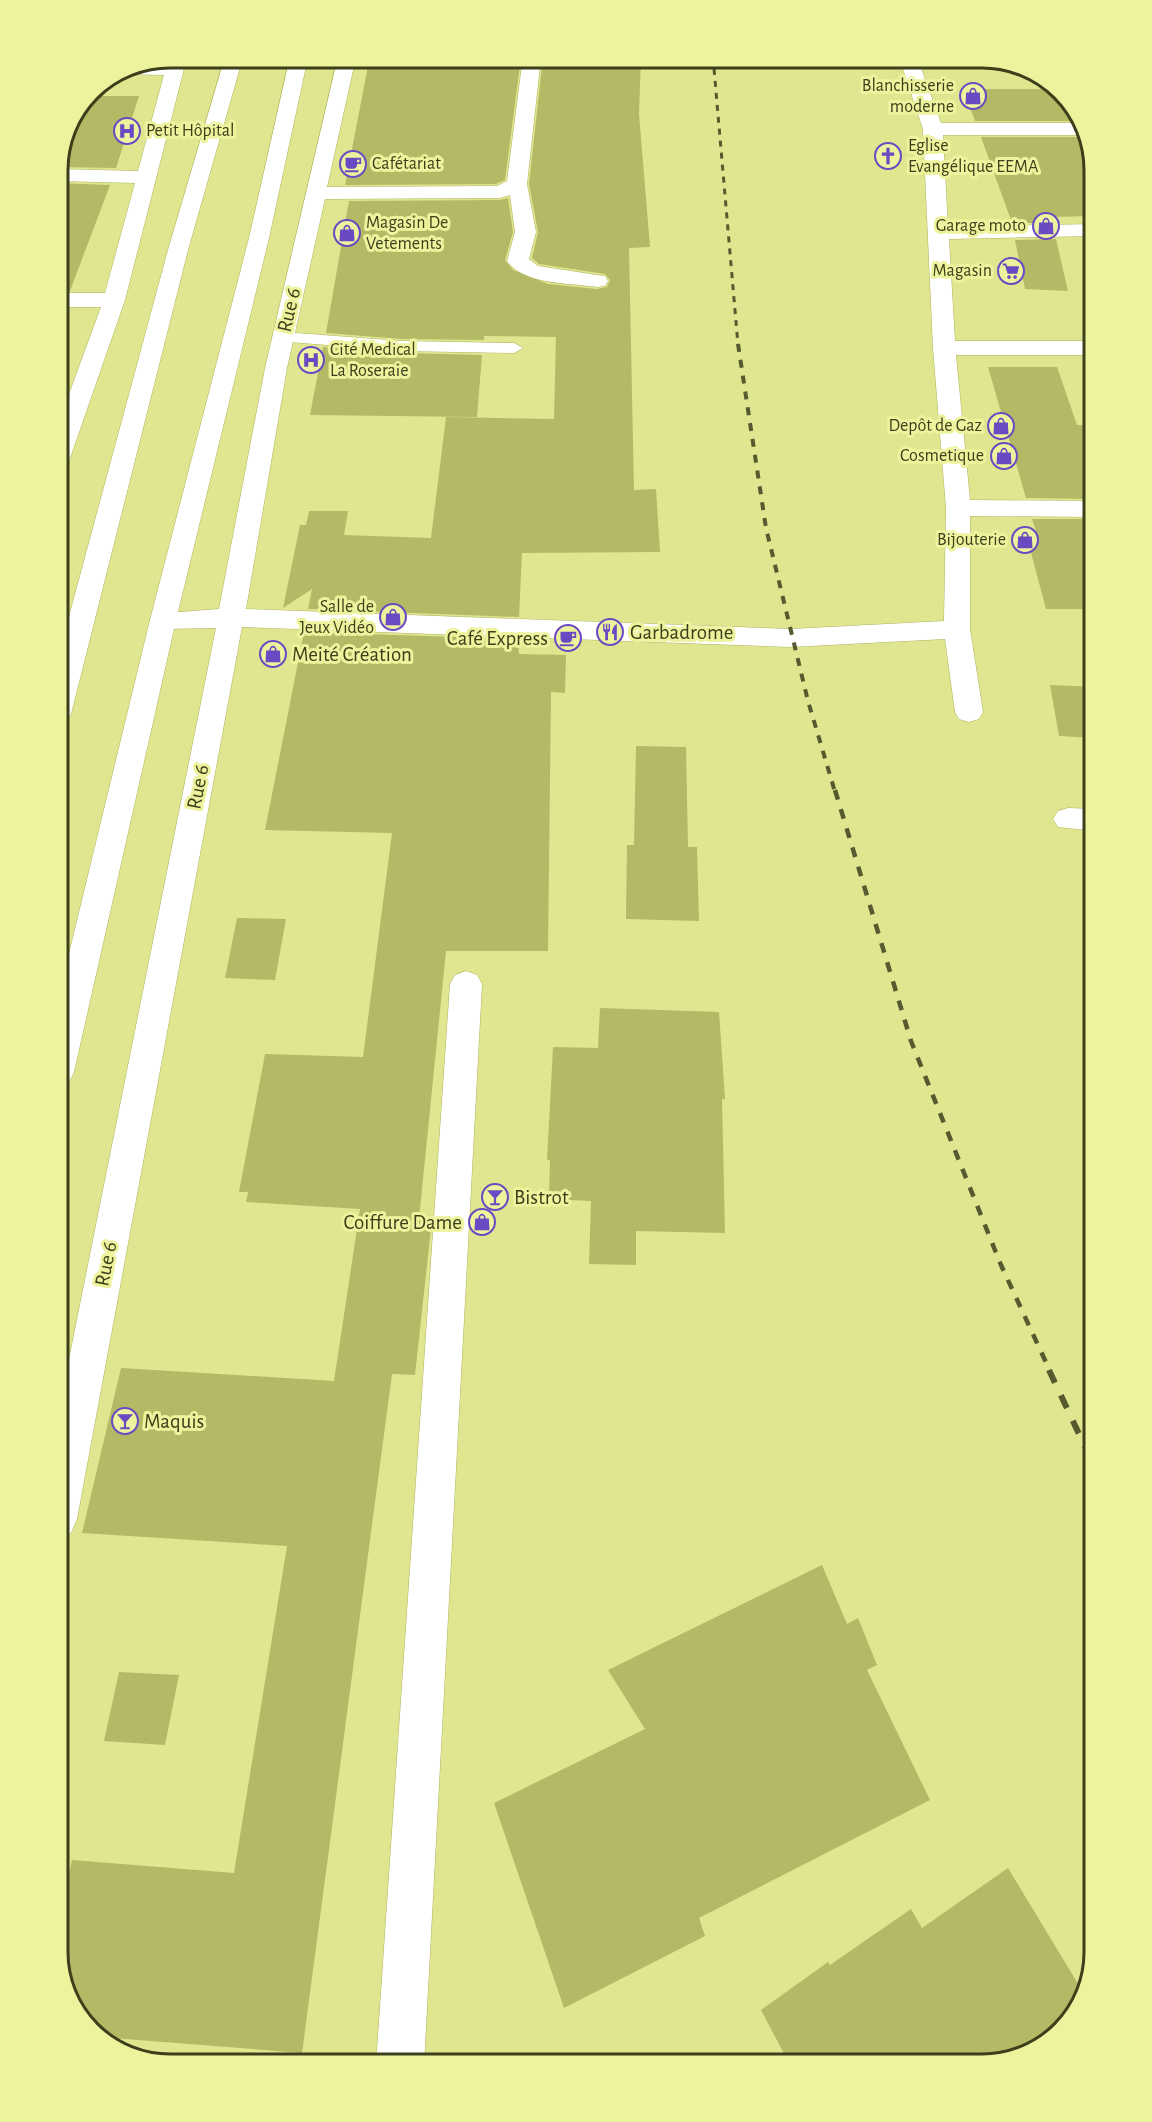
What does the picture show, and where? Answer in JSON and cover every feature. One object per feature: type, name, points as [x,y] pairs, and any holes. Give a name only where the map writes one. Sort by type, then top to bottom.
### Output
[{"type":"street","points":[[68,430],[114,300],[175,68]]},
{"type":"street","points":[[68,672],[178,250],[231,68]]},
{"type":"street","points":[[68,1025],[163,620],[260,238],[297,68]]},
{"type":"street","name":"Rue 6","points":[[68,1462],[283,337],[344,68]]},
{"type":"street","points":[[531,68],[517,184],[524,214],[526,243],[518,261],[532,271],[597,281]]},
{"type":"street","points":[[912,68],[933,129],[944,348],[958,508],[957,629],[969,712]]},
{"type":"street","points":[[933,129],[1076,129]]},
{"type":"street","points":[[68,175],[146,177]]},
{"type":"street","points":[[315,193],[500,192],[517,184]]},
{"type":"street","points":[[939,232],[1084,230]]},
{"type":"street","points":[[68,300],[114,300]]},
{"type":"street","points":[[944,348],[1084,348]]},
{"type":"street","points":[[958,508],[1084,509]]},
{"type":"street","points":[[163,620],[231,618],[779,638],[846,637],[957,629]]},
{"type":"street","points":[[401,2054],[466,984]]},
{"type":"lane","points":[[283,337],[402,346],[514,348]]},
{"type":"building","points":[[368,68],[520,68],[505,180],[496,184],[345,185]]},
{"type":"building","points":[[542,68],[641,68],[639,114],[650,247],[629,248],[634,490],[656,489],[660,552],[522,553],[519,617],[308,609],[312,589],[283,608],[300,525],[306,525],[309,511],[348,511],[344,535],[431,538],[446,417],[554,419],[556,337],[484,336],[484,340],[402,339],[326,333],[349,201],[500,200],[508,198],[513,232],[505,260],[513,270],[548,284],[597,289],[607,287],[610,280],[605,274],[539,264],[532,258],[538,232],[529,184]]},
{"type":"building","points":[[963,89],[1045,89],[1055,97],[1072,121],[975,121]]},
{"type":"building","points":[[98,96],[139,96],[116,168],[68,167],[69,149],[75,130]]},
{"type":"building","points":[[981,137],[1079,137],[1083,149],[1084,216],[1051,217],[1052,223],[1012,223]]},
{"type":"building","points":[[68,183],[110,185],[70,291],[68,291]]},
{"type":"building","points":[[1056,239],[1068,291],[1025,289],[1015,240]]},
{"type":"building","points":[[323,347],[402,353],[482,355],[477,417],[310,415]]},
{"type":"building","points":[[988,367],[1057,367],[1077,425],[1084,425],[1084,499],[1026,498]]},
{"type":"building","points":[[1032,519],[1084,519],[1084,609],[1046,609],[1025,530],[1036,531]]},
{"type":"building","points":[[304,632],[518,639],[519,654],[566,655],[565,693],[551,692],[548,951],[446,951],[419,1219],[432,1219],[415,1375],[392,1374],[302,2053],[115,2038],[93,2020],[81,2004],[69,1973],[68,1953],[68,1878],[72,1860],[234,1873],[287,1546],[82,1533],[121,1368],[334,1381],[360,1209],[246,1202],[248,1192],[239,1192],[265,1054],[363,1057],[392,833],[265,830]]},
{"type":"building","points":[[1050,685],[1084,687],[1084,737],[1059,736]]},
{"type":"building","points":[[636,746],[686,747],[688,847],[697,847],[699,921],[626,919],[627,845],[634,845]]},
{"type":"building","points":[[237,918],[286,919],[275,980],[225,978]]},
{"type":"building","points":[[600,1008],[719,1012],[725,1099],[722,1099],[725,1233],[636,1231],[636,1265],[589,1264],[591,1201],[549,1199],[550,1160],[547,1160],[553,1047],[598,1048]]},
{"type":"building","points":[[822,1565],[847,1624],[858,1618],[877,1665],[867,1670],[930,1800],[699,1918],[705,1936],[564,2008],[494,1803],[645,1729],[608,1670]]},
{"type":"building","points":[[119,1672],[179,1675],[165,1745],[104,1741]]},
{"type":"building","points":[[1008,1868],[1079,1985],[1077,1992],[1059,2020],[1045,2033],[1022,2047],[1003,2053],[784,2054],[761,2010],[828,1962],[830,1965],[911,1909],[922,1928]]},
{"type":"railway","points":[[714,68],[738,345]]},
{"type":"railway","points":[[738,344],[766,528],[808,701],[835,792]]},
{"type":"railway","points":[[835,790],[911,1041],[1001,1265],[1050,1371]]},
{"type":"railway","points":[[1049,1370],[1084,1445]]},
{"type":"place","name":"Blanchisserie moderne","points":[[973,96]]},
{"type":"place","name":"Petit Hôpital","points":[[127,131]]},
{"type":"place","name":"Eglise Evangélique EEMA","points":[[888,156]]},
{"type":"place","name":"Cafétariat","points":[[353,164]]},
{"type":"place","name":"Garage moto","points":[[1046,226]]},
{"type":"place","name":"Magasin De Vetements","points":[[347,233]]},
{"type":"place","name":"Magasin","points":[[1011,271]]},
{"type":"place","name":"Cité Medical La Roseraie","points":[[311,360]]},
{"type":"place","name":"Depôt de Gaz","points":[[1001,426]]},
{"type":"place","name":"Cosmetique","points":[[1004,456]]},
{"type":"place","name":"Bijouterie","points":[[1025,540]]},
{"type":"place","name":"Salle de Jeux Vidéo","points":[[393,617]]},
{"type":"place","name":"Garbadrome","points":[[610,632]]},
{"type":"place","name":"Café Express","points":[[568,638]]},
{"type":"place","name":"Meité Création","points":[[273,654]]},
{"type":"place","name":"Bistrot","points":[[495,1197]]},
{"type":"place","name":"Coiffure Dame","points":[[482,1222]]},
{"type":"place","name":"Maquis","points":[[125,1421]]}]
